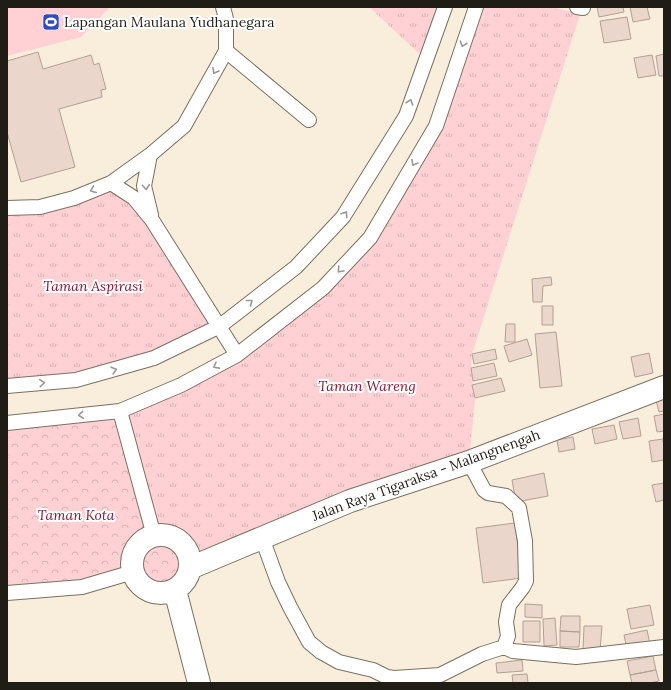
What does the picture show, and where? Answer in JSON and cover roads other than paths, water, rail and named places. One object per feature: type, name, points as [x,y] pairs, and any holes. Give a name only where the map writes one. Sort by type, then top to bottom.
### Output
[{"type":"main road","name":"Jalan Raya Tigaraksa - Malangnengah","points":[[190,568],[350,500],[469,462],[664,387]]},
{"type":"main road","points":[[163,535],[172,537],[180,542],[190,558],[190,568],[187,578],[175,590],[159,593],[147,590],[138,582],[133,572],[132,560],[136,550],[144,541],[154,536],[163,535]]},
{"type":"main road","points":[[175,590],[199,683]]},
{"type":"street","points":[[7,208],[40,207],[74,198],[111,183],[150,155],[184,126],[226,51],[226,19],[223,7]]},
{"type":"street","points":[[7,386],[76,380],[154,358],[220,326],[296,267],[342,217],[406,116],[445,7]]},
{"type":"street","points":[[7,423],[120,411],[181,385],[237,355],[323,288],[370,238],[436,126],[476,7]]},
{"type":"street","points":[[226,51],[309,120]]},
{"type":"street","points":[[150,155],[144,186],[152,220]]},
{"type":"street","points":[[111,183],[134,198],[152,220],[237,355]]},
{"type":"street","points":[[120,411],[154,536]]},
{"type":"street","points":[[469,462],[484,490],[488,493],[506,496],[520,508],[525,541],[526,581],[509,604],[506,622],[508,636],[504,647]]},
{"type":"street","points":[[262,538],[278,582],[309,642],[321,652],[339,662],[373,670],[394,680],[440,675],[482,654],[504,647],[513,651],[576,657],[664,647]]},
{"type":"street","points":[[7,593],[82,587],[133,572]]},
{"type":"place","name":"Lapangan Maulana Yudhanegara","points":[[51,22]]},
{"type":"park label","name":"Taman Aspirasi","points":[[93,286]]},
{"type":"park label","name":"Taman Wareng","points":[[367,386]]},
{"type":"park label","name":"Taman Kota","points":[[76,515]]}]
